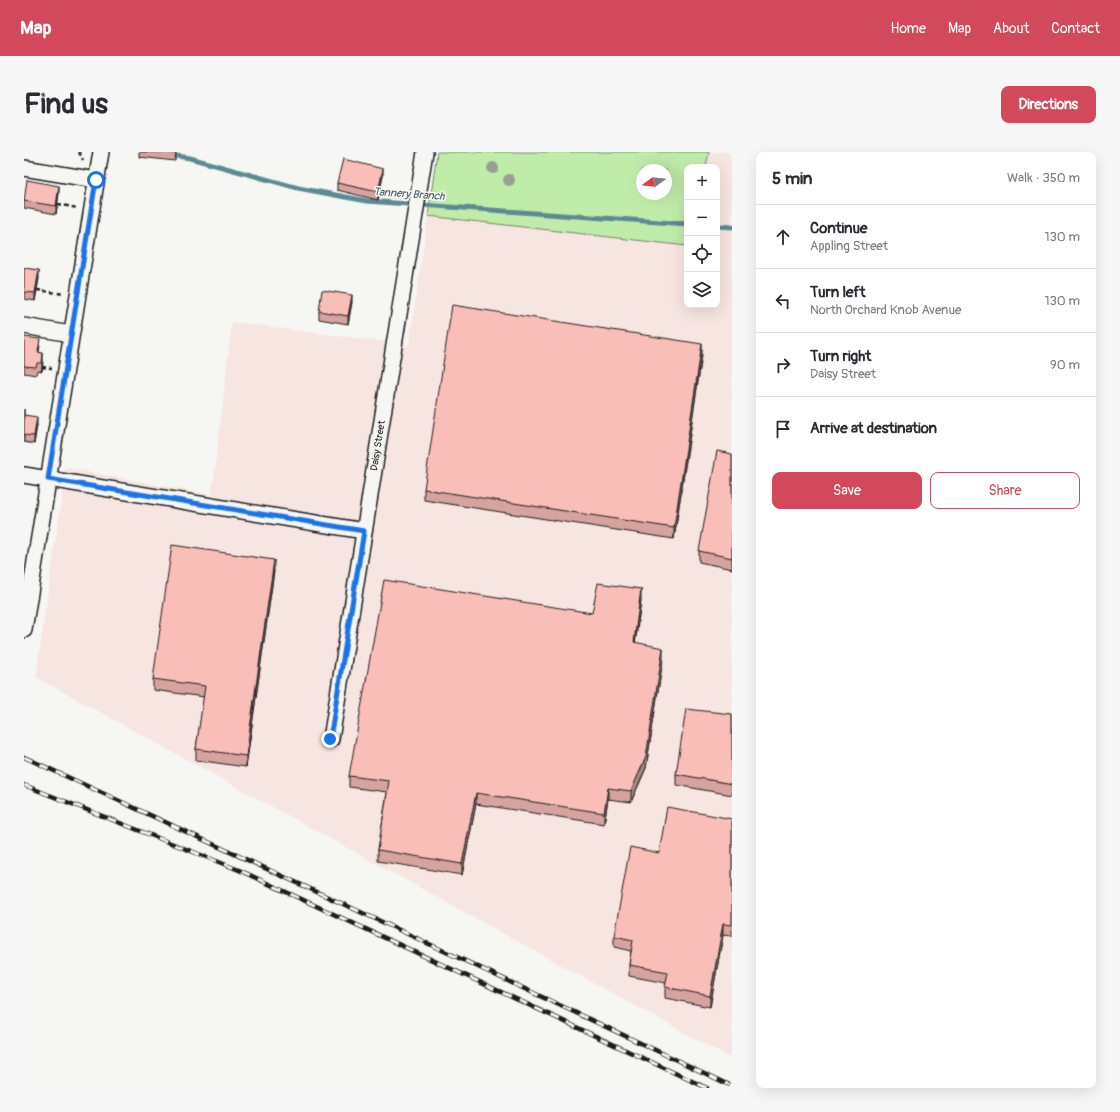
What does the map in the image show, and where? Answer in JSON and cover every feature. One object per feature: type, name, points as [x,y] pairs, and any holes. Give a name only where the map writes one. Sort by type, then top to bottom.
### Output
[{"type":"street","points":[[24,630],[101,152]]},
{"type":"street","name":"Daisy Street","points":[[330,739],[425,152]]},
{"type":"street","points":[[24,168],[96,180]]},
{"type":"street","points":[[24,326],[71,334]]},
{"type":"street","points":[[24,475],[364,531]]},
{"type":"path","points":[[79,152],[82,156],[84,164]]},
{"type":"path","points":[[58,204],[78,208]]},
{"type":"path","points":[[37,290],[65,294]]},
{"type":"path","points":[[42,367],[53,368]]},
{"type":"shaded area","points":[[709,152],[732,152],[732,1059],[36,677],[66,468],[212,495],[232,322],[409,345],[428,216],[684,246],[684,308],[720,308],[720,164],[707,164]]},
{"type":"green space","points":[[437,152],[709,152],[707,164],[684,164],[684,246],[428,216]]},
{"type":"building","points":[[343,159],[383,169],[378,192],[337,183]]},
{"type":"building","points":[[27,180],[59,186],[56,206],[24,201]]},
{"type":"building","points":[[24,268],[39,270],[35,293],[24,292]]},
{"type":"building","points":[[322,290],[352,295],[348,316],[319,311]]},
{"type":"building","points":[[452,305],[702,344],[674,528],[424,489]]},
{"type":"building","points":[[24,337],[40,339],[38,352],[43,353],[42,363],[37,363],[36,367],[24,366]]},
{"type":"building","points":[[24,415],[37,417],[34,436],[24,435]]},
{"type":"building","points":[[717,451],[732,454],[732,558],[699,551]]},
{"type":"building","points":[[172,545],[274,560],[246,756],[196,749],[205,686],[153,679]]},
{"type":"building","points":[[384,580],[592,613],[598,583],[641,589],[634,642],[663,648],[646,757],[631,791],[608,788],[604,813],[476,793],[462,864],[378,850],[389,781],[349,776]]},
{"type":"building","points":[[686,709],[732,714],[732,784],[676,774]]},
{"type":"building","points":[[667,807],[732,819],[732,925],[723,924],[710,996],[665,987],[668,972],[629,965],[633,940],[614,936],[630,847],[659,853]]},
{"type":"waterway","name":"Tannery Branch","points":[[170,155],[190,158],[298,188],[367,201],[684,224]]},
{"type":"waterway","name":"Tannery Branch","points":[[720,226],[732,227]]},
{"type":"railway","points":[[24,757],[380,921],[732,1086]]},
{"type":"railway","points":[[24,785],[239,870],[707,1088]]},
{"type":"route","points":[[96,180],[48,479],[364,531],[330,739]]}]
